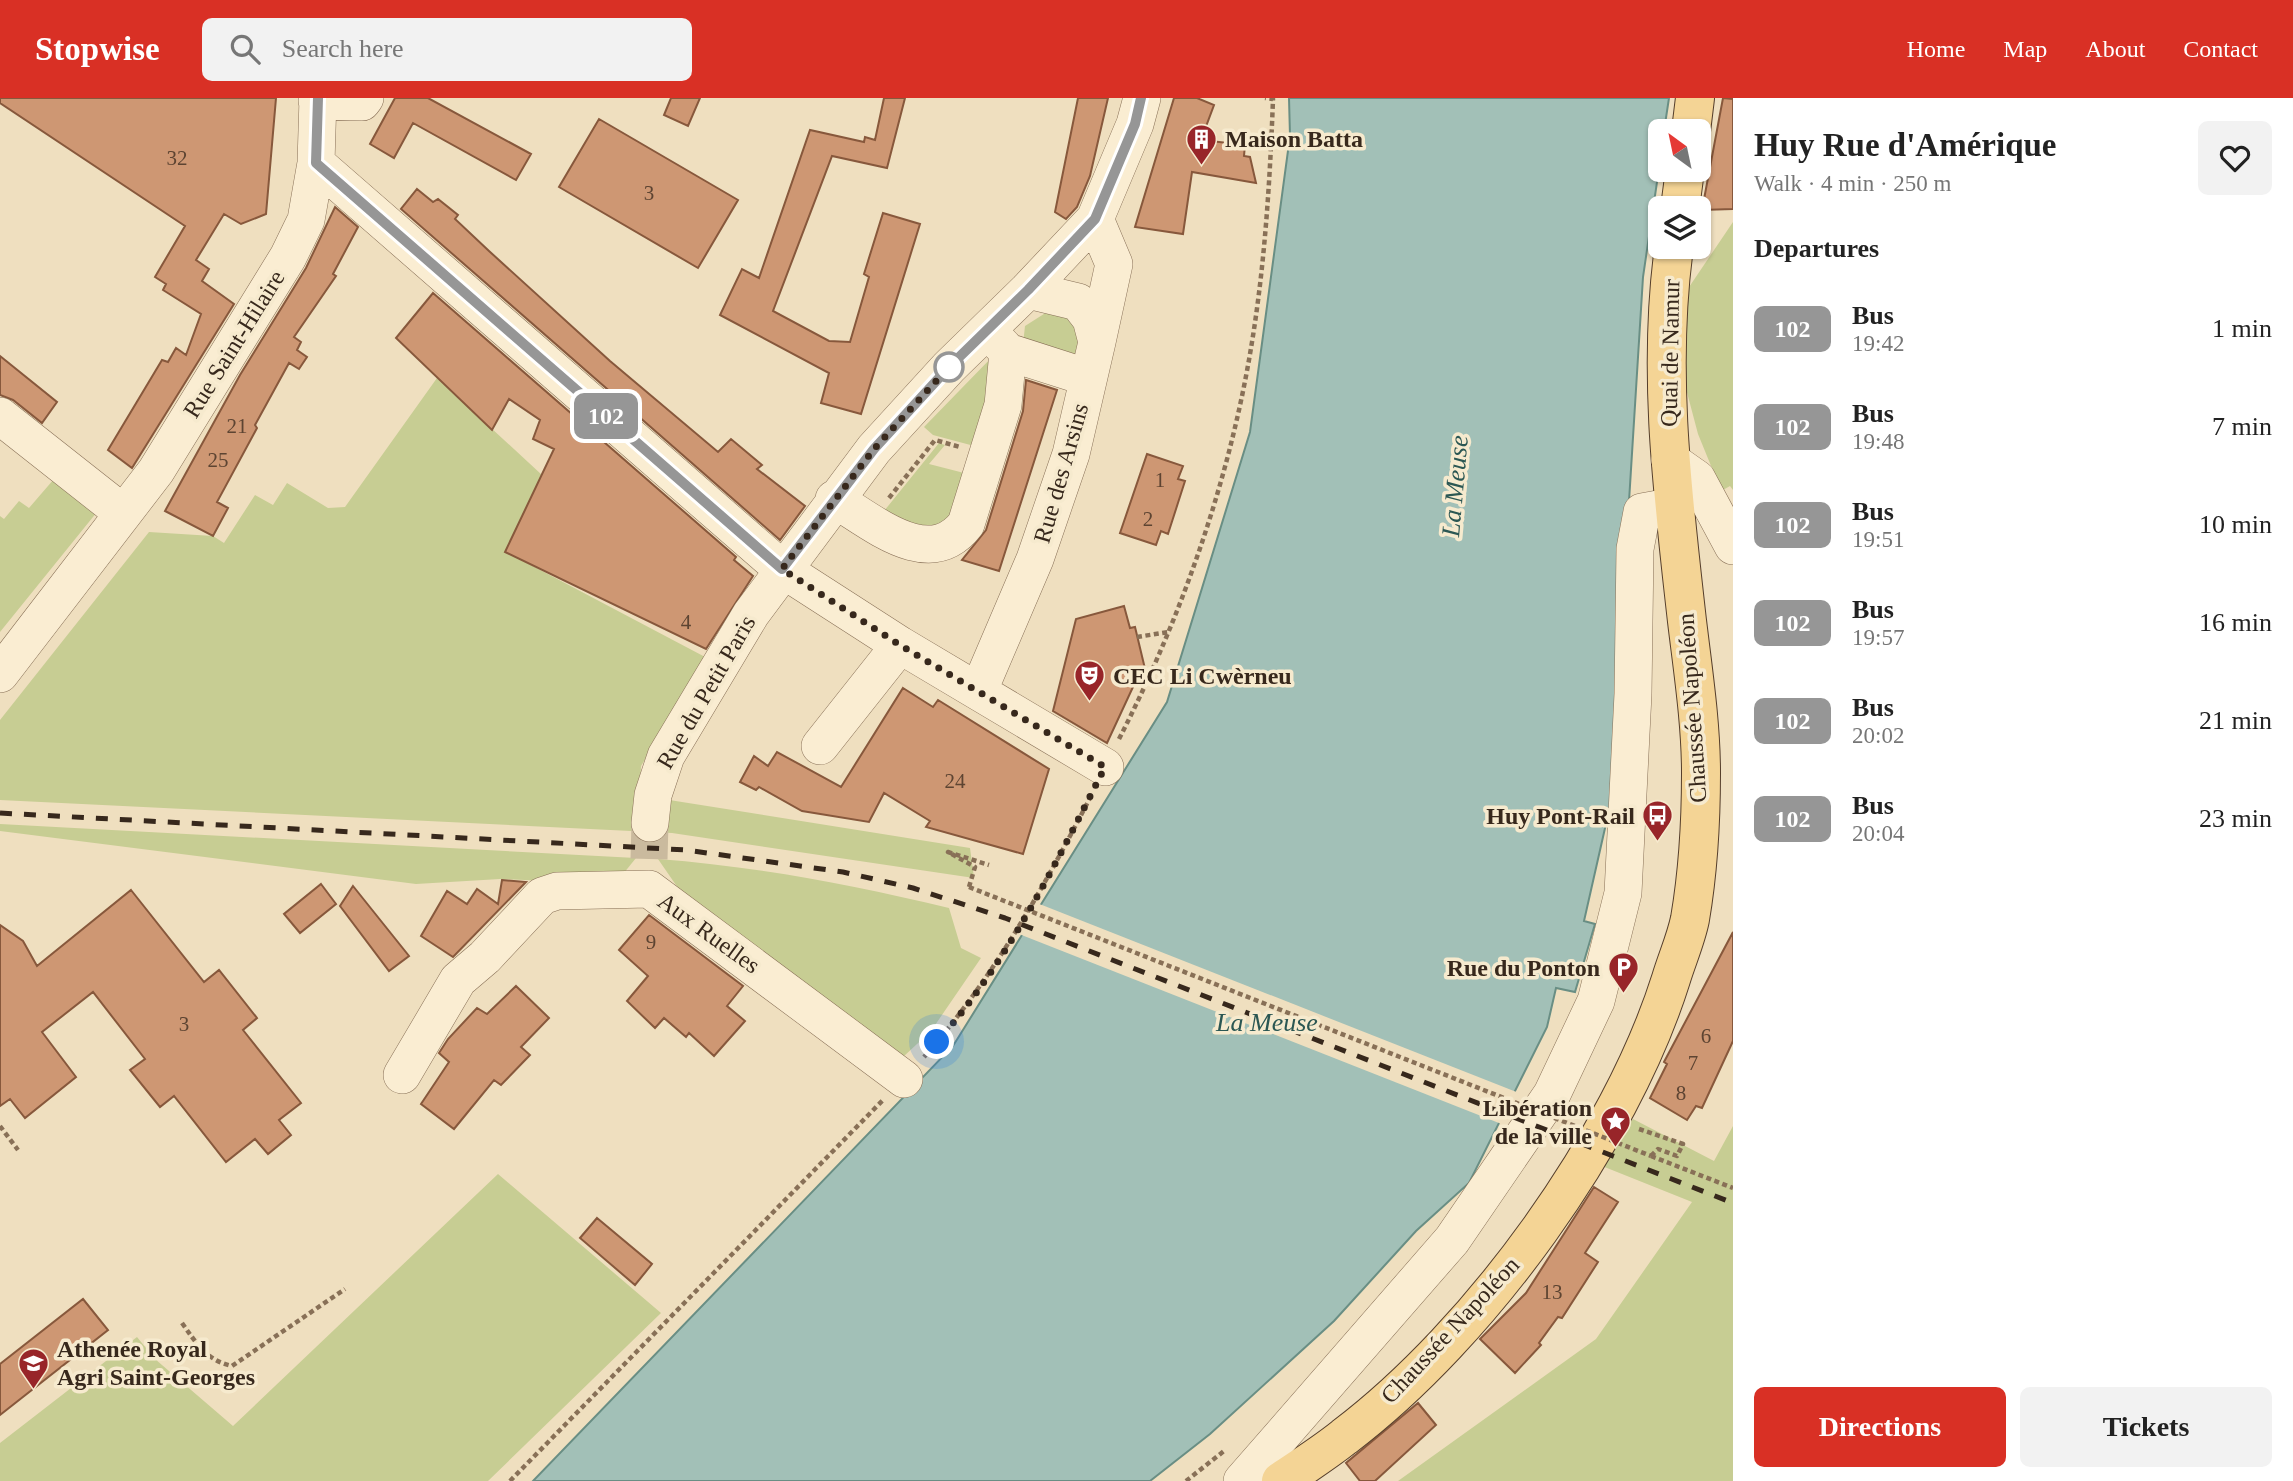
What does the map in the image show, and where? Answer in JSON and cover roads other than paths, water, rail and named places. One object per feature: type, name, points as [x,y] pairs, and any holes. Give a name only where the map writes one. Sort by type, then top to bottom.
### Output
[{"type":"main road","points":[[1693,119],[1696,98]]},
{"type":"main road","name":"Quai de Namur","points":[[1670,460],[1666,368],[1672,259]]},
{"type":"main road","name":"Chaussée Napoléon","points":[[1281,1481],[1345,1437],[1387,1400],[1431,1358],[1507,1274],[1585,1161],[1626,1089],[1657,1021],[1689,920],[1701,772],[1670,460]]},
{"type":"street","points":[[317,100],[362,103],[365,98]]},
{"type":"street","points":[[1095,219],[1135,124],[1142,98]]},
{"type":"street","name":"Rue Saint-Hilaire","points":[[0,674],[156,471],[288,257],[306,220],[316,163],[317,100]]},
{"type":"street","points":[[316,163],[782,569],[900,645],[1105,767]]},
{"type":"street","name":"Rue du Petit Paris","points":[[650,823],[657,776],[675,736],[782,569],[883,439],[998,341],[1028,290],[1095,219]]},
{"type":"street","name":"Rue des Arsins","points":[[978,690],[1056,506],[1072,454],[1114,264],[1095,219]]},
{"type":"street","points":[[1028,290],[1078,302],[1091,319],[1097,342]]},
{"type":"street","points":[[834,499],[920,546],[946,542],[966,524],[1003,405],[998,341],[1087,377]]},
{"type":"street","points":[[0,416],[124,513]]},
{"type":"street","points":[[1670,460],[1697,480],[1733,545]]},
{"type":"street","points":[[1242,1481],[1452,1240],[1552,1094],[1596,1001],[1623,893],[1633,694],[1635,549],[1642,512],[1675,506]]},
{"type":"street","points":[[820,746],[900,645]]},
{"type":"street","name":"Aux Ruelles","points":[[402,1075],[458,980],[485,957],[541,896],[649,874],[904,1079]]},
{"type":"water","name":"La Meuse","points":[[1289,98],[1669,98],[1666,119],[1648,119],[1648,182],[1657,182],[1655,196],[1648,196],[1648,243],[1643,277],[1610,806],[1584,921],[1595,924],[1575,992],[1556,988],[1547,1027],[1469,1183],[1416,1231],[1334,1321],[1210,1434],[1150,1481],[533,1481],[953,1046],[1167,702],[1250,432],[1290,136]]},
{"type":"tunnel","points":[[649,859],[650,823]]},
{"type":"railway","points":[[0,813],[686,850],[843,872],[913,888],[1005,918],[1733,1203]]},
{"type":"place","name":"Maison Batta","points":[[1202,166]]},
{"type":"place","name":"CEC Li Cwèrneu","points":[[1090,703]]},
{"type":"place","name":"Huy Pont-Rail","points":[[1658,843]]},
{"type":"place","name":"Rue du Ponton","points":[[1623,995]]},
{"type":"place","name":"Libération de la ville","points":[[1615,1149]]},
{"type":"place","name":"Athenée Royal Agri Saint-Georges","points":[[34,1390]]}]
